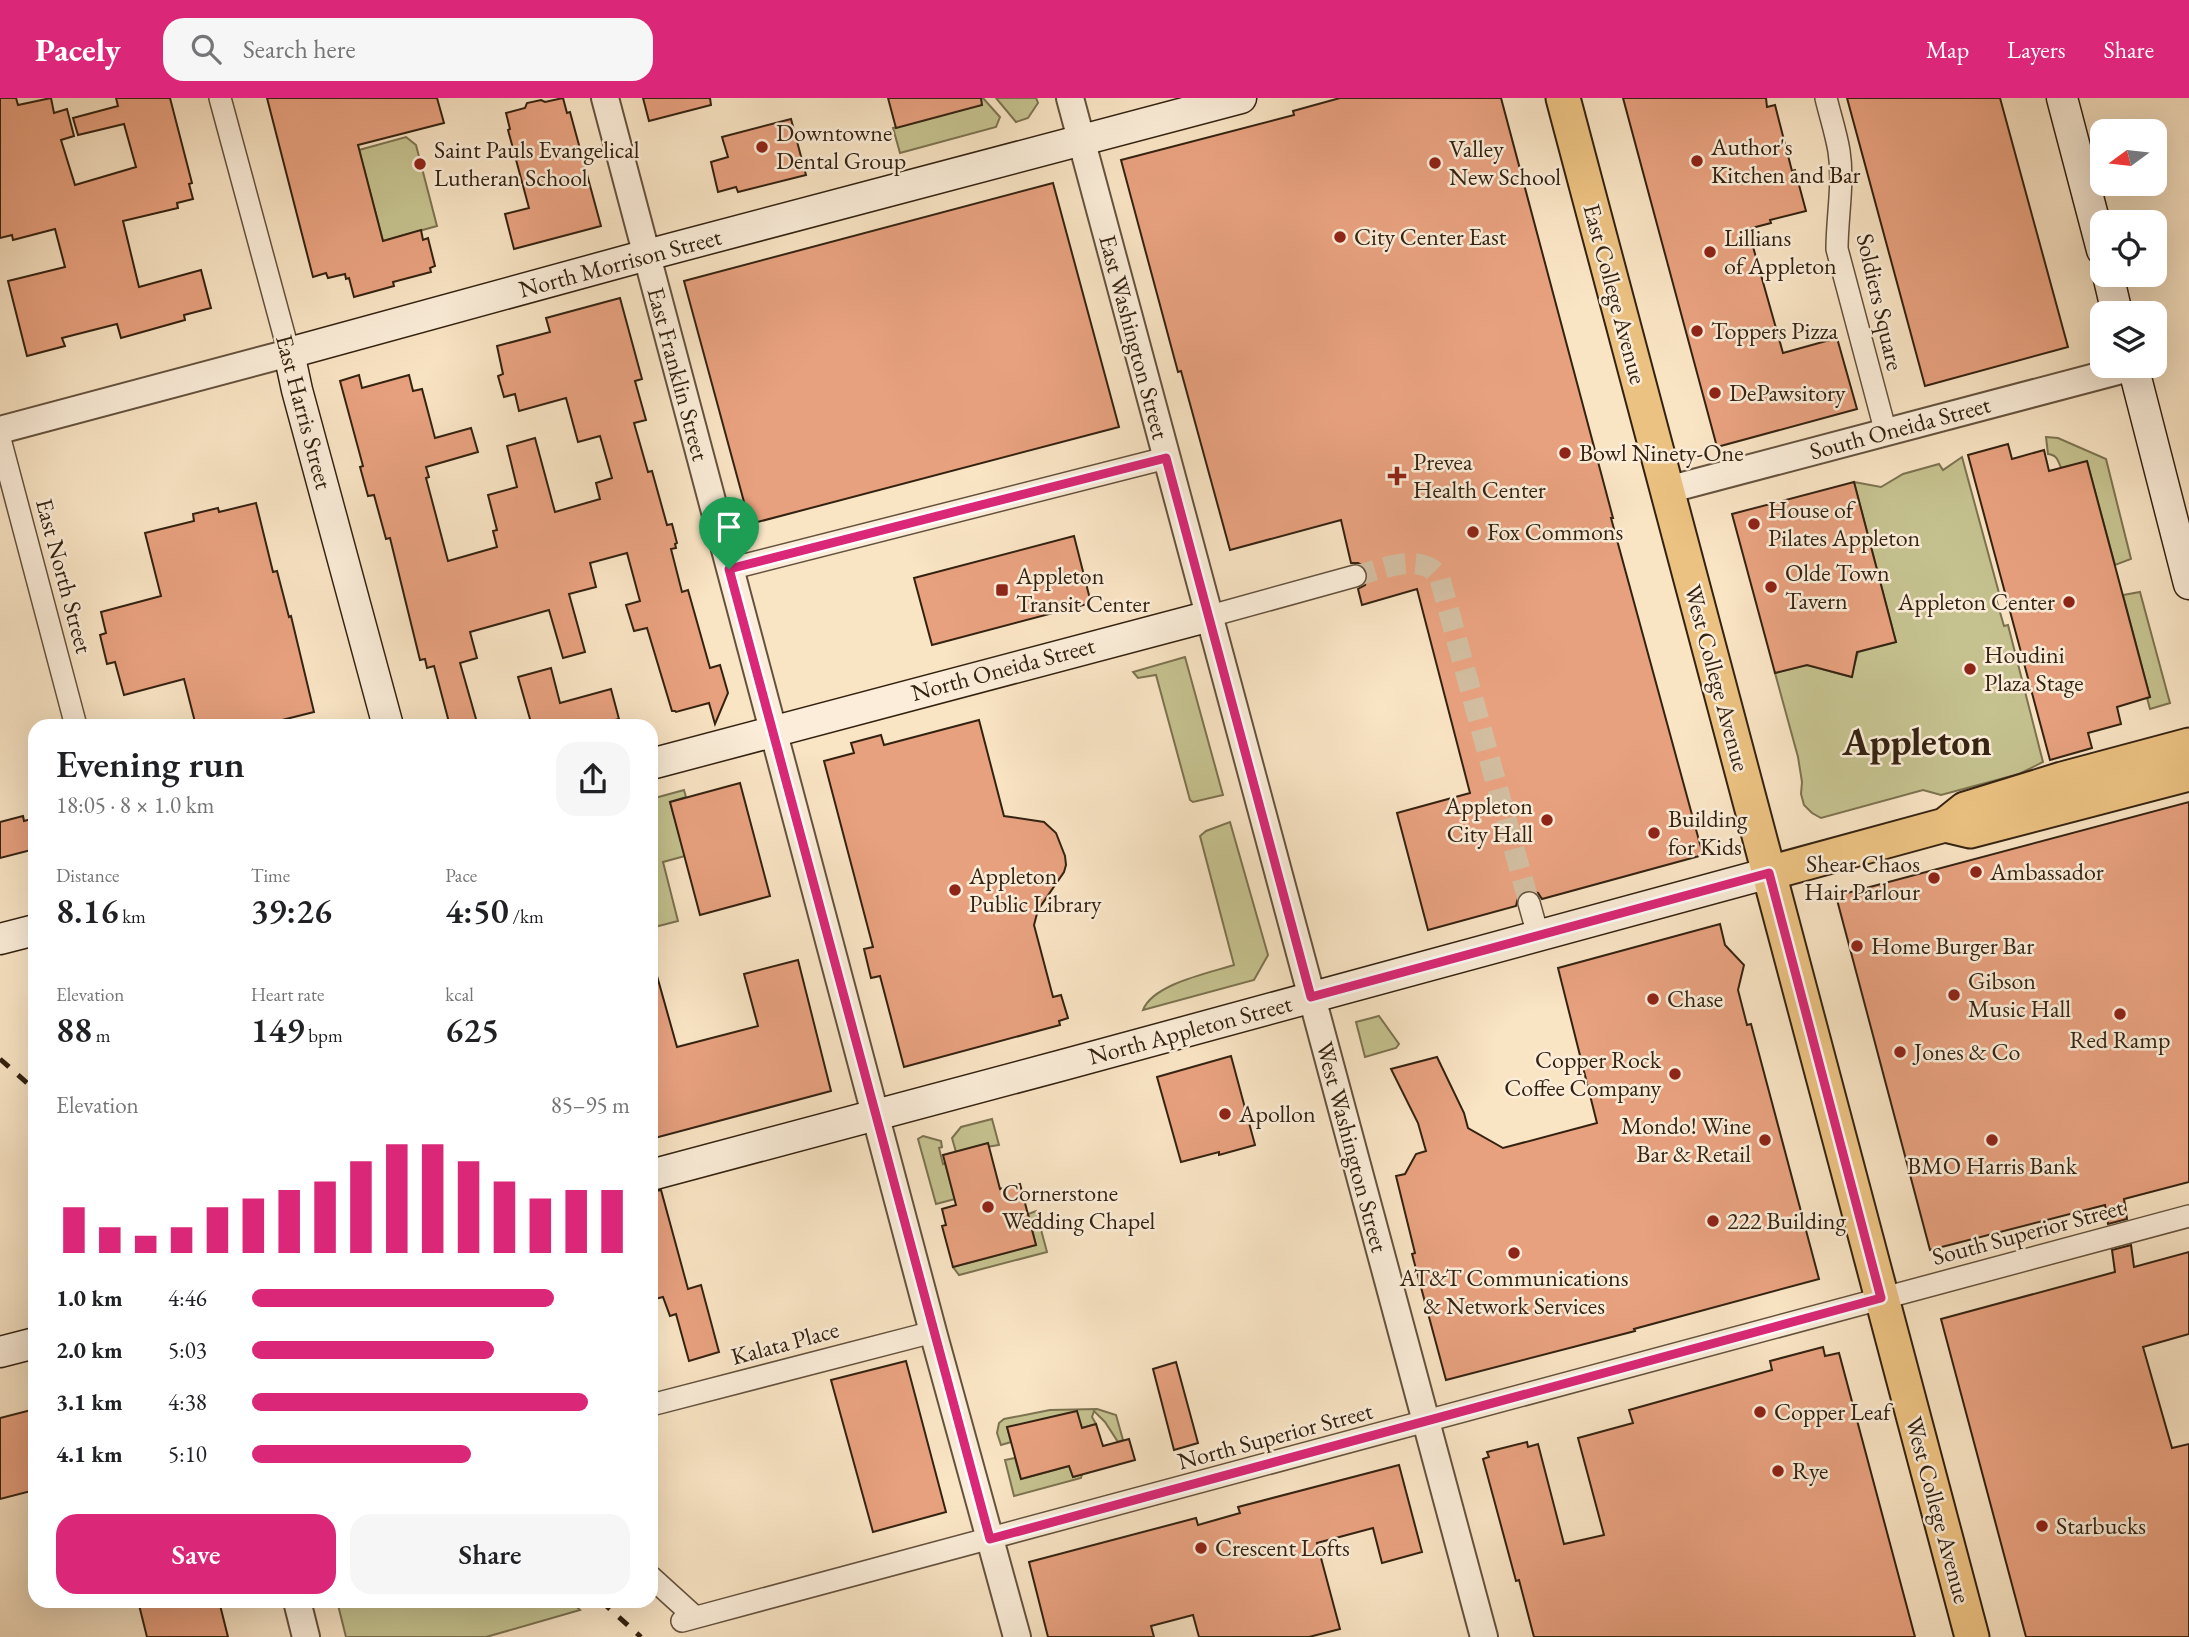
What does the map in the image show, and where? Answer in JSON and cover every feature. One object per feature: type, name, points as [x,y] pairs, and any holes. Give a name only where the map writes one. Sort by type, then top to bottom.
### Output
[{"type":"main road","name":"North Morrison Street","points":[[289,353],[1241,98]]},
{"type":"main road","name":"East College Avenue","points":[[1563,98],[1667,490]]},
{"type":"main road","points":[[2062,98],[2091,210]]},
{"type":"main road","name":"East Harris Street","points":[[289,353],[386,719]]},
{"type":"main road","points":[[2136,378],[2189,584]]},
{"type":"main road","name":"West College Avenue","points":[[1667,490],[1972,1637]]},
{"type":"main road","name":"North Oneida Street","points":[[658,762],[1210,616]]},
{"type":"main road","points":[[1769,873],[1945,825],[1965,809],[2062,779],[2189,745]]},
{"type":"main road","points":[[1945,825],[1970,831],[2189,774]]},
{"type":"main road","name":"North Appleton Street","points":[[658,1173],[1769,873]]},
{"type":"main road","points":[[0,939],[28,932]]},
{"type":"main road","points":[[0,1352],[28,1345]]},
{"type":"street","name":"East Harris Street","points":[[220,98],[289,353]]},
{"type":"street","name":"East Franklin Street","points":[[605,98],[772,731],[1017,1637]]},
{"type":"street","name":"East Washington Street","points":[[1070,98],[1210,616]]},
{"type":"street","name":"Soldiers Square","points":[[1826,98],[1839,151],[1837,249],[1886,433]]},
{"type":"street","name":"North Morrison Street","points":[[0,430],[289,353]]},
{"type":"street","name":"South Oneida Street","points":[[1667,490],[2090,378]]},
{"type":"street","name":"East North Street","points":[[0,439],[74,719]]},
{"type":"street","points":[[729,569],[1166,458]]},
{"type":"street","name":"North Oneida Street","points":[[1210,616],[1355,576]]},
{"type":"street","name":"West Washington Street","points":[[1210,616],[1484,1637]]},
{"type":"street","points":[[1529,902],[1538,935]]},
{"type":"street","name":"South Superior Street","points":[[1881,1298],[2189,1216]]},
{"type":"street","name":"North Superior Street","points":[[658,1585],[689,1619],[1881,1298]]},
{"type":"street","name":"Kalata Place","points":[[658,1403],[933,1332]]},
{"type":"street","points":[[299,1608],[306,1637]]},
{"type":"shaded area","points":[[975,98],[983,98],[1000,117],[996,127],[900,153],[893,128],[971,107]]},
{"type":"shaded area","points":[[996,98],[1036,98],[1038,103],[1028,118],[1016,122]]},
{"type":"shaded area","points":[[406,137],[416,145],[437,226],[383,241],[359,150]]},
{"type":"shaded area","points":[[2046,437],[2058,438],[2106,459],[2131,559],[2115,565],[2087,462],[2061,468],[2058,460],[2048,454]]},
{"type":"shaded area","points":[[1962,457],[1999,593],[1995,595],[2004,626],[2008,625],[2043,762],[2019,774],[1941,795],[1923,790],[1821,818],[1804,805],[1798,757],[1775,673],[1807,665],[1851,677],[1858,652],[1896,642],[1854,482],[1881,487],[1903,474],[1939,464],[1943,470]]},
{"type":"shaded area","points":[[2140,592],[2170,703],[2150,709],[2147,698],[2150,697],[2123,595]]},
{"type":"shaded area","points":[[1185,657],[1223,795],[1193,802],[1190,800],[1156,675],[1138,678],[1133,672]]},
{"type":"shaded area","points":[[684,790],[686,797],[670,802],[685,856],[663,862],[678,921],[658,926],[658,797]]},
{"type":"shaded area","points":[[1230,822],[1268,955],[1254,980],[1143,1010],[1158,993],[1170,986],[1234,965],[1200,836]]},
{"type":"shaded area","points":[[1379,1016],[1399,1044],[1396,1048],[1365,1057],[1356,1022]]},
{"type":"shaded area","points":[[992,1119],[999,1145],[956,1152],[952,1138],[961,1127]]},
{"type":"shaded area","points":[[923,1136],[941,1141],[942,1147],[939,1148],[955,1199],[936,1204],[918,1139]]},
{"type":"shaded area","points":[[1036,1211],[1047,1252],[959,1275],[953,1267],[1036,1245],[1028,1214]]},
{"type":"shaded area","points":[[1097,1409],[1116,1415],[1123,1440],[1118,1442],[1094,1411],[1092,1417],[1096,1424],[1082,1428],[1007,1427],[1011,1442],[1001,1445],[997,1433],[999,1423],[1004,1419],[1050,1410]]},
{"type":"shaded area","points":[[1015,1458],[1021,1479],[1069,1466],[1073,1477],[1082,1474],[1081,1478],[1014,1496],[1005,1460]]},
{"type":"shaded area","points":[[339,1608],[580,1610],[486,1637],[346,1637]]},
{"type":"building","points":[[0,98],[16,98],[18,105],[51,98],[54,113],[67,109],[74,136],[61,140],[75,185],[136,167],[124,124],[78,135],[73,118],[118,106],[116,98],[170,98],[192,183],[189,184],[193,199],[177,203],[178,208],[123,221],[139,287],[201,270],[211,308],[184,315],[185,320],[121,338],[117,324],[62,338],[65,346],[27,356],[8,281],[65,267],[55,229],[13,240],[12,235],[0,238]]},
{"type":"building","points":[[267,98],[437,98],[444,123],[358,145],[383,241],[421,230],[423,240],[428,238],[435,266],[430,268],[431,272],[393,282],[394,286],[354,297],[349,278],[346,279],[345,274],[328,278],[326,273],[313,277]]},
{"type":"building","points":[[563,98],[567,113],[570,112],[601,226],[514,249],[505,214],[529,208],[506,113],[525,108],[527,103]]},
{"type":"building","points":[[643,98],[710,98],[711,105],[649,121]]},
{"type":"building","points":[[888,98],[981,98],[982,105],[896,128]]},
{"type":"building","points":[[1340,98],[1501,98],[1703,855],[1542,899],[1538,893],[1526,890],[1519,894],[1516,906],[1428,930],[1397,813],[1470,793],[1417,589],[1362,605],[1358,589],[1365,585],[1368,573],[1364,566],[1351,563],[1341,520],[1230,550],[1181,371],[1178,372],[1121,160],[1294,115],[1293,111]]},
{"type":"building","points":[[1623,98],[1766,98],[1767,107],[1775,105],[1792,171],[1795,170],[1806,211],[1748,229],[1783,353],[1837,338],[1857,409],[1717,447]]},
{"type":"building","points":[[1847,98],[2000,98],[2068,347],[1925,386]]},
{"type":"building","name":"Downtowne Dental Group","points":[[791,119],[806,175],[738,192],[736,187],[718,192],[711,162],[728,157],[722,137]]},
{"type":"building","points":[[1053,183],[1119,427],[750,524],[684,281]]},
{"type":"building","points":[[620,298],[642,379],[635,381],[646,420],[634,423],[648,472],[652,471],[667,525],[672,524],[677,543],[676,548],[671,549],[682,592],[688,590],[710,668],[720,665],[728,693],[715,724],[709,703],[672,711],[647,628],[634,631],[626,605],[640,601],[627,553],[590,563],[596,587],[569,594],[585,652],[563,658],[549,610],[470,632],[477,658],[460,663],[476,719],[448,719],[434,666],[427,668],[425,659],[420,660],[390,538],[386,539],[374,495],[368,496],[360,467],[363,466],[340,381],[359,375],[362,388],[409,375],[413,391],[422,389],[435,438],[471,428],[478,452],[426,467],[429,477],[426,478],[448,561],[497,547],[493,531],[497,530],[488,495],[517,487],[507,446],[535,438],[555,512],[600,499],[596,483],[612,478],[600,436],[578,442],[566,398],[519,411],[515,394],[504,397],[498,376],[503,374],[497,346],[550,332],[546,318]]},
{"type":"building","name":"Appleton Center","points":[[2008,444],[2012,459],[2044,450],[2049,471],[2087,461],[2150,697],[2117,707],[2121,724],[2088,733],[2092,748],[2050,760],[1968,455]]},
{"type":"building","points":[[1854,482],[1896,642],[1857,652],[1852,677],[1807,665],[1775,673],[1732,514]]},
{"type":"building","points":[[256,503],[273,572],[277,571],[289,617],[291,616],[314,712],[286,719],[194,719],[184,679],[124,695],[115,662],[107,664],[100,635],[106,633],[101,612],[161,596],[145,533],[194,521],[193,514],[218,508],[219,512]]},
{"type":"building","name":"Appleton Transit Center","points":[[1074,536],[1091,603],[932,645],[914,578]]},
{"type":"building","points":[[551,668],[560,703],[611,689],[619,719],[530,719],[518,677]]},
{"type":"building","name":"Appleton Public Library","points":[[979,720],[1004,816],[1044,822],[1056,833],[1065,856],[1064,872],[1038,910],[1034,925],[1053,997],[1061,995],[1068,1018],[1059,1021],[1060,1025],[904,1067],[880,976],[871,978],[864,949],[873,947],[824,761],[854,753],[851,743],[881,735],[884,745]]},
{"type":"building","points":[[740,783],[770,896],[700,915],[670,802]]},
{"type":"building","points":[[2189,802],[2189,1182],[2124,1199],[2127,1219],[2108,1224],[2105,1205],[1930,1250],[1836,896]]},
{"type":"building","points":[[23,816],[24,821],[28,820],[28,851],[0,858],[0,822]]},
{"type":"building","points":[[1720,924],[1725,945],[1744,965],[1738,990],[1747,1025],[1751,1024],[1819,1279],[1634,1329],[1635,1331],[1446,1380],[1412,1254],[1415,1253],[1396,1176],[1405,1174],[1416,1154],[1426,1151],[1418,1123],[1391,1069],[1437,1057],[1464,1113],[1468,1128],[1503,1148],[1597,1123],[1558,968]]},
{"type":"building","points":[[798,960],[831,1091],[658,1137],[658,980],[677,1047],[758,1026],[744,974]]},
{"type":"building","points":[[1231,1056],[1255,1145],[1181,1162],[1157,1077]]},
{"type":"building","name":"Cornerstone Wedding Chapel","points":[[988,1143],[1000,1189],[1020,1184],[1036,1245],[953,1267],[942,1226],[946,1225],[942,1209],[956,1205],[943,1155]]},
{"type":"building","points":[[661,1190],[688,1289],[701,1285],[719,1352],[689,1361],[676,1314],[670,1316],[663,1297],[658,1298],[658,1191]]},
{"type":"building","points":[[2131,1245],[2134,1267],[2189,1252],[2189,1334],[2143,1347],[2172,1448],[2189,1444],[2189,1637],[2026,1637],[1941,1319],[2115,1272],[2112,1250]]},
{"type":"building","points":[[1823,1347],[1825,1356],[1839,1353],[1915,1637],[1534,1637],[1483,1459],[1489,1457],[1487,1452],[1527,1442],[1528,1447],[1538,1444],[1564,1544],[1604,1535],[1578,1438],[1633,1423],[1629,1410],[1772,1370],[1770,1361]]},
{"type":"building","points":[[906,1361],[946,1512],[873,1532],[831,1380]]},
{"type":"building","points":[[1176,1362],[1198,1443],[1174,1450],[1153,1369]]},
{"type":"building","points":[[28,1411],[28,1492],[0,1499],[0,1418]]},
{"type":"building","points":[[1077,1411],[1082,1428],[1096,1424],[1103,1446],[1129,1439],[1135,1460],[1073,1477],[1069,1466],[1021,1479],[1007,1427]]},
{"type":"building","name":"Crescent Lofts","points":[[1399,1465],[1422,1552],[1382,1563],[1373,1528],[1317,1543],[1340,1629],[1309,1637],[1199,1637],[1193,1615],[1151,1626],[1154,1637],[1048,1637],[1029,1562],[1196,1518],[1198,1525],[1240,1513],[1238,1507]]},
{"type":"building","points":[[140,1608],[221,1608],[228,1637],[147,1637]]},
{"type":"tunnel","points":[[1355,576],[1411,563],[1430,568],[1440,579],[1529,903]]},
{"type":"railway","points":[[0,1059],[28,1084]]},
{"type":"railway","points":[[609,1608],[641,1637]]},
{"type":"place","name":"Downtowne Dental Group","points":[[762,147]]},
{"type":"place","name":"Author's Kitchen and Bar","points":[[1697,161]]},
{"type":"place","name":"Valley New School","points":[[1435,163]]},
{"type":"place","name":"Saint Pauls Evangelical Lutheran School","points":[[420,164]]},
{"type":"place","name":"City Center East","points":[[1340,237]]},
{"type":"place","name":"Lillians of Appleton","points":[[1710,252]]},
{"type":"place","name":"Toppers Pizza","points":[[1697,331]]},
{"type":"place","name":"DePawsitory","points":[[1715,393]]},
{"type":"place","name":"Bowl Ninety-One","points":[[1565,453]]},
{"type":"place","name":"Prevea Health Center","points":[[1397,476]]},
{"type":"place","name":"House of Pilates Appleton","points":[[1754,524]]},
{"type":"place","name":"Fox Commons","points":[[1473,532]]},
{"type":"place","name":"Olde Town Tavern","points":[[1771,587]]},
{"type":"place","name":"Appleton Transit Center","points":[[1002,590]]},
{"type":"place","name":"Appleton Center","points":[[2069,602]]},
{"type":"place","name":"Houdini Plaza Stage","points":[[1970,669]]},
{"type":"place","name":"Appleton City Hall","points":[[1547,820]]},
{"type":"place","name":"Building for Kids","points":[[1654,833]]},
{"type":"place","name":"Ambassador","points":[[1976,872]]},
{"type":"place","name":"Shear Chaos Hair Parlour","points":[[1934,878]]},
{"type":"place","name":"Appleton Public Library","points":[[955,890]]},
{"type":"place","name":"Home Burger Bar","points":[[1857,946]]},
{"type":"place","name":"Gibson Music Hall","points":[[1954,995]]},
{"type":"place","name":"Chase","points":[[1653,999]]},
{"type":"place","name":"Red Ramp","points":[[2120,1014]]},
{"type":"place","name":"Jones & Co","points":[[1900,1052]]},
{"type":"place","name":"Copper Rock Coffee Company","points":[[1675,1074]]},
{"type":"place","name":"Apollon","points":[[1225,1114]]},
{"type":"place","name":"Mondo! Wine Bar & Retail","points":[[1765,1140]]},
{"type":"place","name":"BMO Harris Bank","points":[[1992,1140]]},
{"type":"place","name":"Cornerstone Wedding Chapel","points":[[988,1207]]},
{"type":"place","name":"222 Building","points":[[1713,1221]]},
{"type":"place","name":"AT&T Communications & Network Services","points":[[1514,1253]]},
{"type":"place","name":"Copper Leaf","points":[[1760,1412]]},
{"type":"place","name":"Rye","points":[[1778,1471]]},
{"type":"place","name":"Starbucks","points":[[2042,1526]]},
{"type":"place","name":"Crescent Lofts","points":[[1201,1548]]},
{"type":"district","name":"Appleton","points":[[1917,742]]},
{"type":"route","points":[[1166,458],[1311,997],[1769,873],[1881,1298],[990,1539],[729,569],[1166,458]]}]
